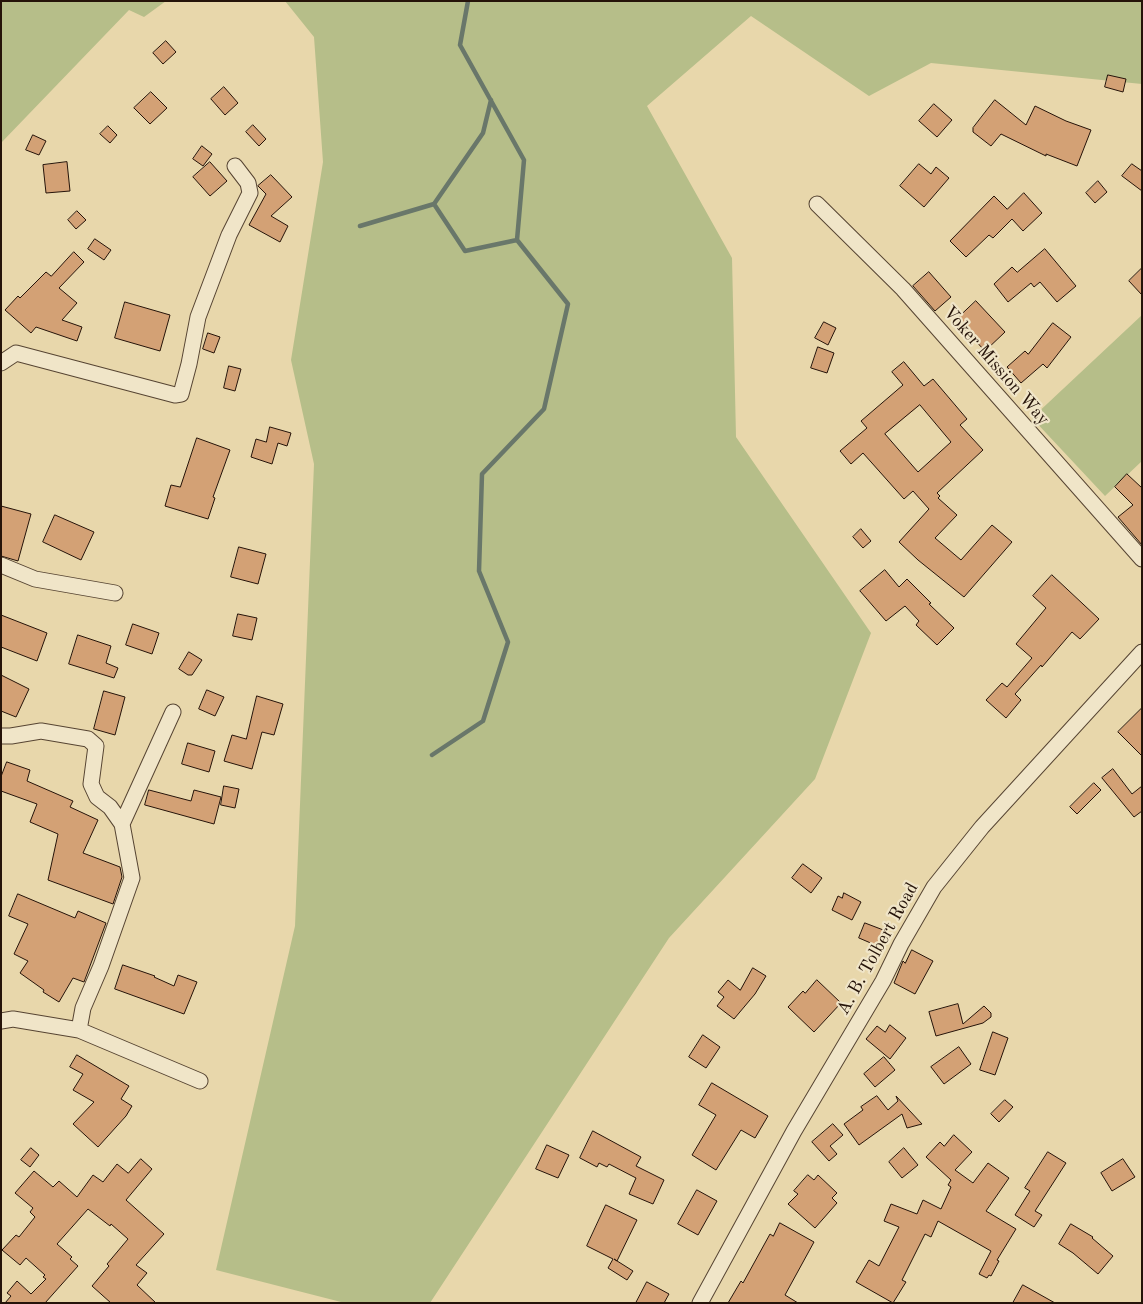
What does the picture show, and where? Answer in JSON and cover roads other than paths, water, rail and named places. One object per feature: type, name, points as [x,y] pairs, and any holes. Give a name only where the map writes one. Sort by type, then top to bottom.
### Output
[{"type":"street","points":[[1,363],[16,353],[175,395],[181,394],[198,317],[229,235],[250,193],[248,183],[235,166]]},
{"type":"street","name":"Voker Mission Way","points":[[817,204],[903,289],[1142,558]]},
{"type":"street","points":[[1,565],[35,579],[115,593]]},
{"type":"street","name":"A. B. Tolbert Road","points":[[700,1303],[794,1131],[883,981],[900,944],[934,887],[982,827],[1142,652]]},
{"type":"street","points":[[122,824],[173,712]]},
{"type":"street","points":[[1,736],[41,731],[88,739],[93,742],[96,746],[91,784],[97,796],[110,807],[122,824],[132,878],[101,966],[83,1008],[80,1030]]},
{"type":"street","points":[[1,1022],[13,1020],[80,1030],[200,1081]]},
{"type":"waterway","points":[[432,755],[483,721],[508,642],[479,571],[482,474],[544,409],[568,304],[517,240],[524,160],[460,45],[468,1]]},
{"type":"waterway","points":[[360,226],[434,204],[483,133],[491,100]]},
{"type":"waterway","points":[[434,204],[465,251],[517,240]]}]
